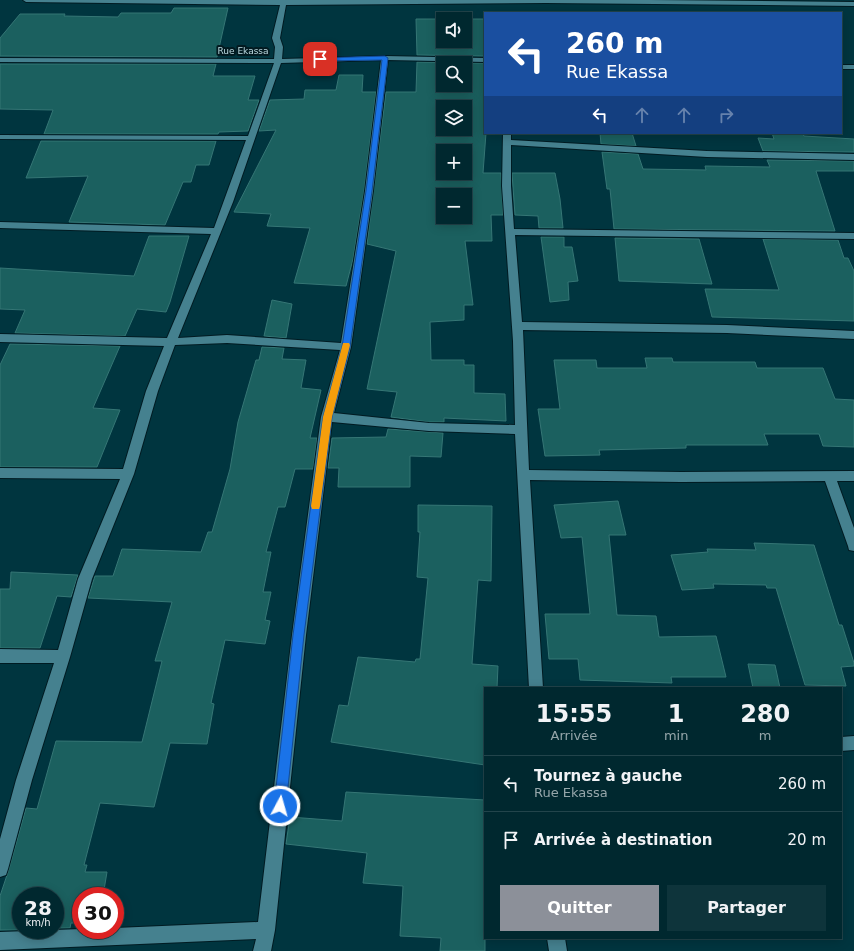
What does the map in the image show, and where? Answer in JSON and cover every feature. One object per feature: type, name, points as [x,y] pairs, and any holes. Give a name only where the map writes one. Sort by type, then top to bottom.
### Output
[{"type":"street","points":[[26,0],[546,1],[854,4]]},
{"type":"street","points":[[0,869],[24,780],[63,657],[85,579],[128,474],[152,391],[202,270],[216,231],[230,202],[250,138],[278,61],[279,47],[276,38],[284,1]]},
{"type":"street","points":[[262,951],[266,930],[299,635],[327,417],[346,347],[369,191],[385,58]]},
{"type":"street","name":"Rue Ekassa","points":[[0,60],[278,61],[385,58],[484,60]]},
{"type":"street","points":[[842,67],[854,67]]},
{"type":"street","points":[[0,137],[250,138]]},
{"type":"street","points":[[536,687],[525,475],[521,430],[522,390],[519,326],[507,192],[507,138],[707,154],[854,157]]},
{"type":"street","points":[[0,225],[216,231]]},
{"type":"street","points":[[510,232],[854,236]]},
{"type":"street","points":[[519,326],[727,329],[854,336]]},
{"type":"street","points":[[0,338],[171,342],[227,339],[346,347]]},
{"type":"street","points":[[327,417],[428,427],[521,430]]},
{"type":"street","points":[[0,473],[128,474]]},
{"type":"street","points":[[525,475],[681,477],[854,476]]},
{"type":"street","points":[[830,476],[854,546]]},
{"type":"street","points":[[0,656],[63,657]]},
{"type":"street","points":[[842,744],[854,743]]},
{"type":"street","points":[[0,941],[266,930]]},
{"type":"street","points":[[556,939],[558,951]]},
{"type":"building","points":[[174,8],[228,8],[217,57],[0,56],[0,38],[20,14],[65,14],[64,16],[118,17],[121,13],[171,13]]},
{"type":"building","points":[[416,19],[436,19],[436,48],[472,48],[472,19],[484,19],[484,56],[417,55]]},
{"type":"building","points":[[417,62],[436,62],[436,92],[472,92],[472,63],[484,63],[484,134],[486,134],[483,173],[501,173],[503,215],[491,215],[492,241],[465,241],[473,305],[464,305],[464,320],[430,322],[431,360],[464,360],[464,365],[474,365],[474,393],[505,394],[506,421],[444,418],[444,422],[429,422],[391,417],[397,392],[367,389],[396,251],[367,244],[386,92],[416,92]]},
{"type":"building","points":[[0,64],[216,64],[213,76],[255,76],[248,100],[259,100],[248,131],[219,132],[218,134],[44,134],[53,110],[0,109]]},
{"type":"building","points":[[339,75],[363,75],[362,92],[376,92],[364,191],[353,259],[346,286],[294,283],[310,228],[267,226],[271,214],[234,212],[276,130],[259,131],[270,100],[304,99],[305,90],[336,90]]},
{"type":"building","points":[[600,134],[632,134],[636,146],[601,144]]},
{"type":"building","points":[[772,134],[803,134],[804,136],[854,139],[854,152],[763,151],[758,138],[774,139]]},
{"type":"building","points":[[41,141],[216,141],[209,165],[196,165],[191,182],[183,182],[165,225],[69,222],[88,176],[26,178]]},
{"type":"building","points":[[602,152],[638,154],[643,169],[706,170],[705,166],[770,167],[767,160],[854,161],[854,171],[816,171],[835,231],[614,229],[610,189],[607,189]]},
{"type":"building","points":[[512,173],[555,173],[560,199],[563,228],[539,228],[538,216],[515,215]]},
{"type":"building","points":[[149,236],[189,236],[166,312],[137,309],[125,336],[15,333],[25,310],[0,309],[0,268],[134,276]]},
{"type":"building","points":[[541,237],[564,237],[564,247],[572,247],[578,281],[568,282],[569,300],[550,302]]},
{"type":"building","points":[[615,238],[699,239],[712,284],[619,281]]},
{"type":"building","points":[[763,239],[838,240],[844,258],[848,258],[854,271],[854,321],[712,317],[705,289],[779,290]]},
{"type":"building","points":[[272,300],[292,304],[286,338],[264,336]]},
{"type":"building","points":[[10,344],[120,346],[93,408],[120,410],[97,467],[0,467],[0,365]]},
{"type":"building","points":[[262,347],[284,348],[282,359],[306,360],[301,388],[321,390],[310,438],[317,438],[313,469],[295,469],[285,507],[278,507],[266,552],[271,552],[263,592],[271,592],[265,620],[270,621],[265,644],[225,640],[211,703],[214,704],[207,744],[170,743],[154,807],[100,803],[84,865],[87,865],[85,872],[107,872],[104,887],[72,887],[72,923],[70,928],[64,928],[64,887],[12,887],[12,930],[0,930],[0,896],[26,808],[37,809],[56,741],[142,742],[162,661],[155,661],[172,602],[88,598],[95,576],[113,576],[122,549],[201,552],[208,532],[212,532],[230,469],[238,422],[256,360],[259,360]]},
{"type":"building","points":[[645,358],[672,358],[673,362],[755,362],[757,368],[823,368],[835,399],[854,400],[854,447],[823,446],[819,434],[764,434],[768,445],[686,445],[686,448],[599,450],[600,455],[545,456],[538,409],[560,409],[554,360],[596,360],[597,368],[647,368]]},
{"type":"building","points":[[388,429],[443,433],[441,457],[410,456],[410,487],[338,487],[339,468],[328,468],[332,438],[386,437]]},
{"type":"building","points":[[618,501],[626,535],[609,535],[617,615],[656,616],[659,637],[716,636],[726,677],[671,677],[672,683],[580,680],[578,659],[549,659],[545,614],[590,614],[582,537],[561,538],[554,505]]},
{"type":"building","points":[[418,505],[492,506],[491,581],[478,580],[472,664],[498,666],[497,687],[484,687],[484,765],[331,742],[339,705],[348,706],[358,657],[415,662],[416,659],[420,659],[428,578],[417,577],[420,532],[418,532]]},
{"type":"building","points":[[754,543],[814,545],[839,625],[842,625],[854,663],[854,666],[841,667],[846,686],[805,685],[776,588],[767,588],[766,585],[713,584],[714,588],[682,590],[671,555],[708,552],[707,549],[756,550]]},
{"type":"building","points":[[11,572],[78,575],[71,597],[57,596],[40,648],[0,648],[0,589],[10,589]]},
{"type":"building","points":[[748,664],[775,665],[780,687],[753,687]]},
{"type":"building","points":[[346,792],[484,800],[485,951],[440,951],[441,938],[400,936],[403,886],[363,883],[367,853],[286,844],[290,817],[342,821]]},
{"type":"slow traffic","points":[[316,506],[327,417],[346,345]]},
{"type":"route","points":[[280,806],[299,635],[327,417],[346,347],[369,191],[385,58],[320,59]]}]
